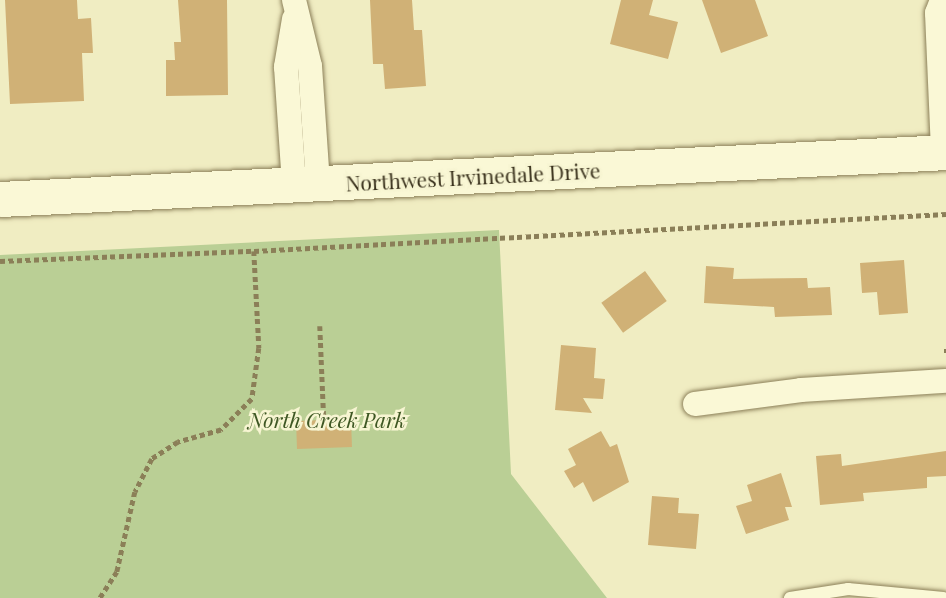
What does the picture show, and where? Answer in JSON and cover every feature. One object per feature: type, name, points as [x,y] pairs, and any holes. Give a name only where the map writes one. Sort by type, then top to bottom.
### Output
[{"type":"main road","name":"Northwest Irvinedale Drive","points":[[0,199],[944,153]]},
{"type":"street","points":[[942,0],[937,13],[944,153]]},
{"type":"street","points":[[295,6],[286,67],[306,185]]},
{"type":"street","points":[[695,404],[801,390],[946,381]]},
{"type":"lane","points":[[790,598],[848,589],[944,598]]},
{"type":"path","points":[[0,261],[254,251],[946,214]]},
{"type":"path","points":[[100,598],[127,546],[135,492],[152,458],[178,442],[221,430],[251,399],[259,357],[254,251]]},
{"type":"path","points":[[320,326],[324,420]]},
{"type":"green space","name":"North Creek Park","points":[[499,230],[511,474],[607,598],[0,598],[0,255]]},
{"type":"building","points":[[5,0],[77,0],[78,19],[91,18],[93,53],[82,53],[84,101],[10,104]]},
{"type":"building","points":[[178,0],[227,0],[228,95],[166,96],[166,60],[175,60],[174,42],[181,42]]},
{"type":"building","points":[[370,0],[412,0],[414,30],[422,30],[426,86],[385,89],[383,64],[373,64]]},
{"type":"building","points":[[621,0],[653,0],[649,15],[678,22],[668,59],[610,44]]},
{"type":"building","points":[[702,0],[755,0],[768,36],[721,53]]},
{"type":"building","points":[[904,260],[908,313],[879,315],[877,292],[862,293],[860,263]]},
{"type":"building","points":[[706,266],[734,268],[733,279],[807,278],[808,288],[830,287],[832,315],[775,317],[774,307],[704,303]]},
{"type":"building","points":[[645,271],[667,301],[623,333],[601,303]]},
{"type":"building","points":[[561,345],[596,348],[594,378],[605,379],[603,399],[583,398],[592,413],[555,410]]},
{"type":"building","points":[[351,419],[352,447],[297,449],[296,421]]},
{"type":"building","points":[[601,431],[610,447],[617,444],[629,482],[593,502],[583,482],[574,488],[564,471],[576,465],[568,449]]},
{"type":"building","points":[[946,451],[946,476],[927,477],[927,488],[863,493],[864,501],[820,505],[816,456],[841,454],[842,466]]},
{"type":"building","points":[[781,473],[792,507],[785,507],[789,520],[746,534],[736,506],[752,501],[747,485]]},
{"type":"building","points":[[652,496],[679,498],[678,513],[699,514],[696,549],[648,545]]}]
